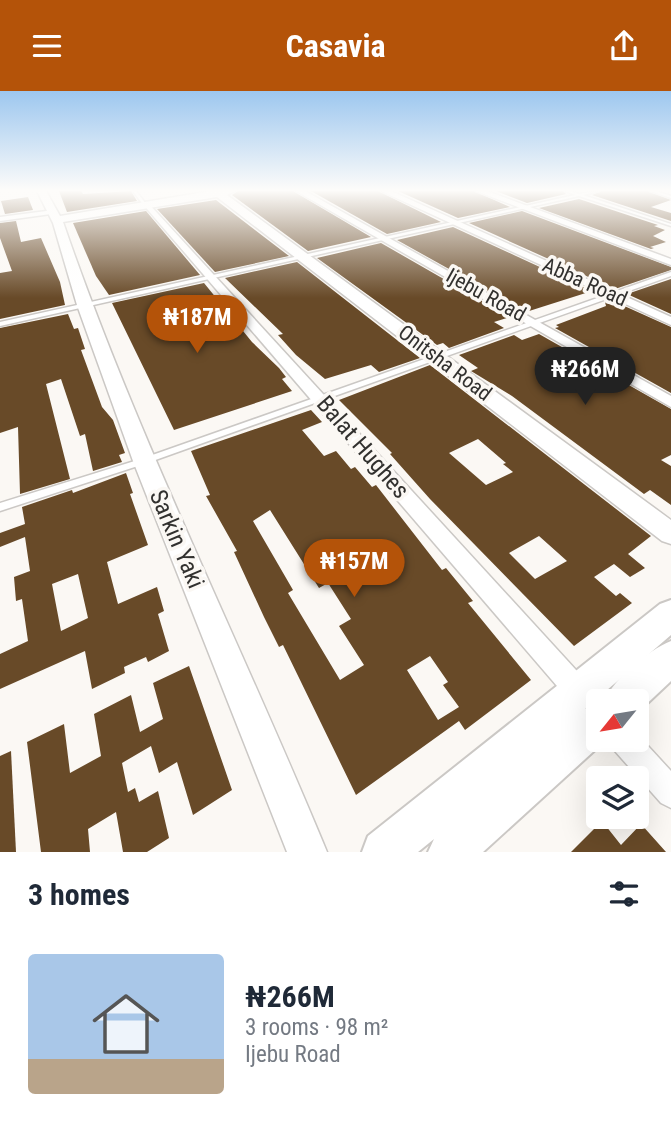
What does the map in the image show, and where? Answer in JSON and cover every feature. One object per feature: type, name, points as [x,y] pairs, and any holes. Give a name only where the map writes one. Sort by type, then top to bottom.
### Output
[{"type":"main road","points":[[604,689],[671,615]]},
{"type":"main road","points":[[636,689],[671,658]]},
{"type":"main road","points":[[384,852],[586,708]]},
{"type":"main road","points":[[450,852],[586,709]]},
{"type":"street","name":"Sarkin Yaki","points":[[63,227],[85,305],[144,461],[307,852]]},
{"type":"street","name":"Balat Hughes","points":[[164,227],[319,397],[586,705]]},
{"type":"street","name":"Onitsha Road","points":[[266,227],[671,534]]},
{"type":"street","name":"Ijebu Road","points":[[362,227],[671,402]]},
{"type":"street","name":"Abba Road","points":[[461,227],[671,321]]},
{"type":"street","points":[[574,227],[671,262]]},
{"type":"street","points":[[636,753],[671,793]]},
{"type":"lane","points":[[0,324],[443,227]]},
{"type":"lane","points":[[0,507],[144,461],[671,274]]},
{"type":"building","points":[[0,227],[17,227],[21,242],[41,238],[60,282],[65,305],[0,319],[0,273],[12,271],[0,238]]},
{"type":"building","points":[[75,227],[159,227],[200,275],[109,295],[96,276]]},
{"type":"building","points":[[173,227],[251,227],[289,256],[215,272]]},
{"type":"building","points":[[275,227],[353,227],[371,237],[308,251]]},
{"type":"building","points":[[374,227],[421,227],[387,234]]},
{"type":"building","points":[[453,227],[592,291],[526,312],[397,240]]},
{"type":"building","points":[[477,227],[563,227],[671,267],[671,270],[615,289]]},
{"type":"building","points":[[590,227],[655,227],[665,230],[653,236],[666,242],[650,247],[654,248],[651,249]]},
{"type":"building","points":[[381,243],[510,317],[494,322],[504,328],[449,348],[443,343],[437,345],[317,258]]},
{"type":"building","points":[[297,262],[420,358],[379,372],[371,365],[325,379],[296,355],[278,335],[283,334],[225,278]]},
{"type":"building","points":[[671,279],[671,314],[627,294]]},
{"type":"building","points":[[204,283],[252,342],[279,368],[286,377],[282,379],[292,391],[174,430],[112,303]]},
{"type":"building","points":[[611,300],[671,327],[671,393],[555,328],[559,327],[556,325],[606,306],[605,302]]},
{"type":"building","points":[[68,314],[74,329],[78,328],[85,349],[81,350],[102,407],[113,420],[125,453],[119,455],[122,462],[93,471],[85,434],[80,436],[61,379],[46,384],[70,479],[20,494],[18,427],[0,433],[0,328]]},
{"type":"building","points":[[539,334],[671,409],[671,455],[661,460],[671,466],[671,505],[650,490],[644,494],[512,396],[471,371],[478,368],[459,355],[514,335],[522,340]]},
{"type":"building","points":[[430,365],[651,536],[628,554],[645,568],[630,577],[614,564],[594,577],[616,596],[620,593],[632,603],[574,646],[430,499],[390,454],[392,453],[339,400]],"holes":[[[478,439],[506,463],[503,464],[513,472],[486,485],[449,453]],[[539,536],[567,561],[535,579],[509,553]]]},
{"type":"building","points":[[311,410],[322,422],[302,430],[324,456],[336,451],[351,469],[355,467],[372,487],[376,485],[442,570],[446,568],[473,601],[468,603],[531,680],[465,730],[459,721],[356,795],[283,645],[279,647],[264,617],[234,552],[237,551],[206,496],[210,495],[191,451]],"holes":[[[270,510],[319,588],[328,583],[351,619],[339,626],[364,665],[340,680],[288,593],[293,590],[253,521]],[[430,656],[448,682],[443,685],[459,707],[438,720],[407,670]]]},
{"type":"building","points":[[126,473],[133,493],[130,494],[148,545],[107,562],[118,604],[157,587],[164,611],[158,614],[169,651],[148,662],[146,657],[124,667],[125,673],[92,689],[85,651],[0,689],[0,654],[28,641],[22,599],[16,601],[14,577],[30,571],[25,537],[0,547],[0,533],[25,524],[22,507],[72,490],[73,493]],"holes":[[[78,574],[88,618],[61,631],[52,584]]]},
{"type":"building","points":[[189,666],[232,790],[193,815],[177,762],[159,773],[151,746],[122,763],[128,792],[135,788],[139,802],[158,791],[169,838],[147,852],[123,852],[116,812],[88,829],[90,852],[41,852],[27,742],[64,724],[70,773],[101,756],[94,714],[131,695],[140,732],[163,719],[153,683]]},
{"type":"building","points":[[11,751],[16,852],[0,852],[0,756]]},
{"type":"building","points":[[594,829],[608,829],[621,845],[636,829],[645,829],[666,852],[571,852]]}]
